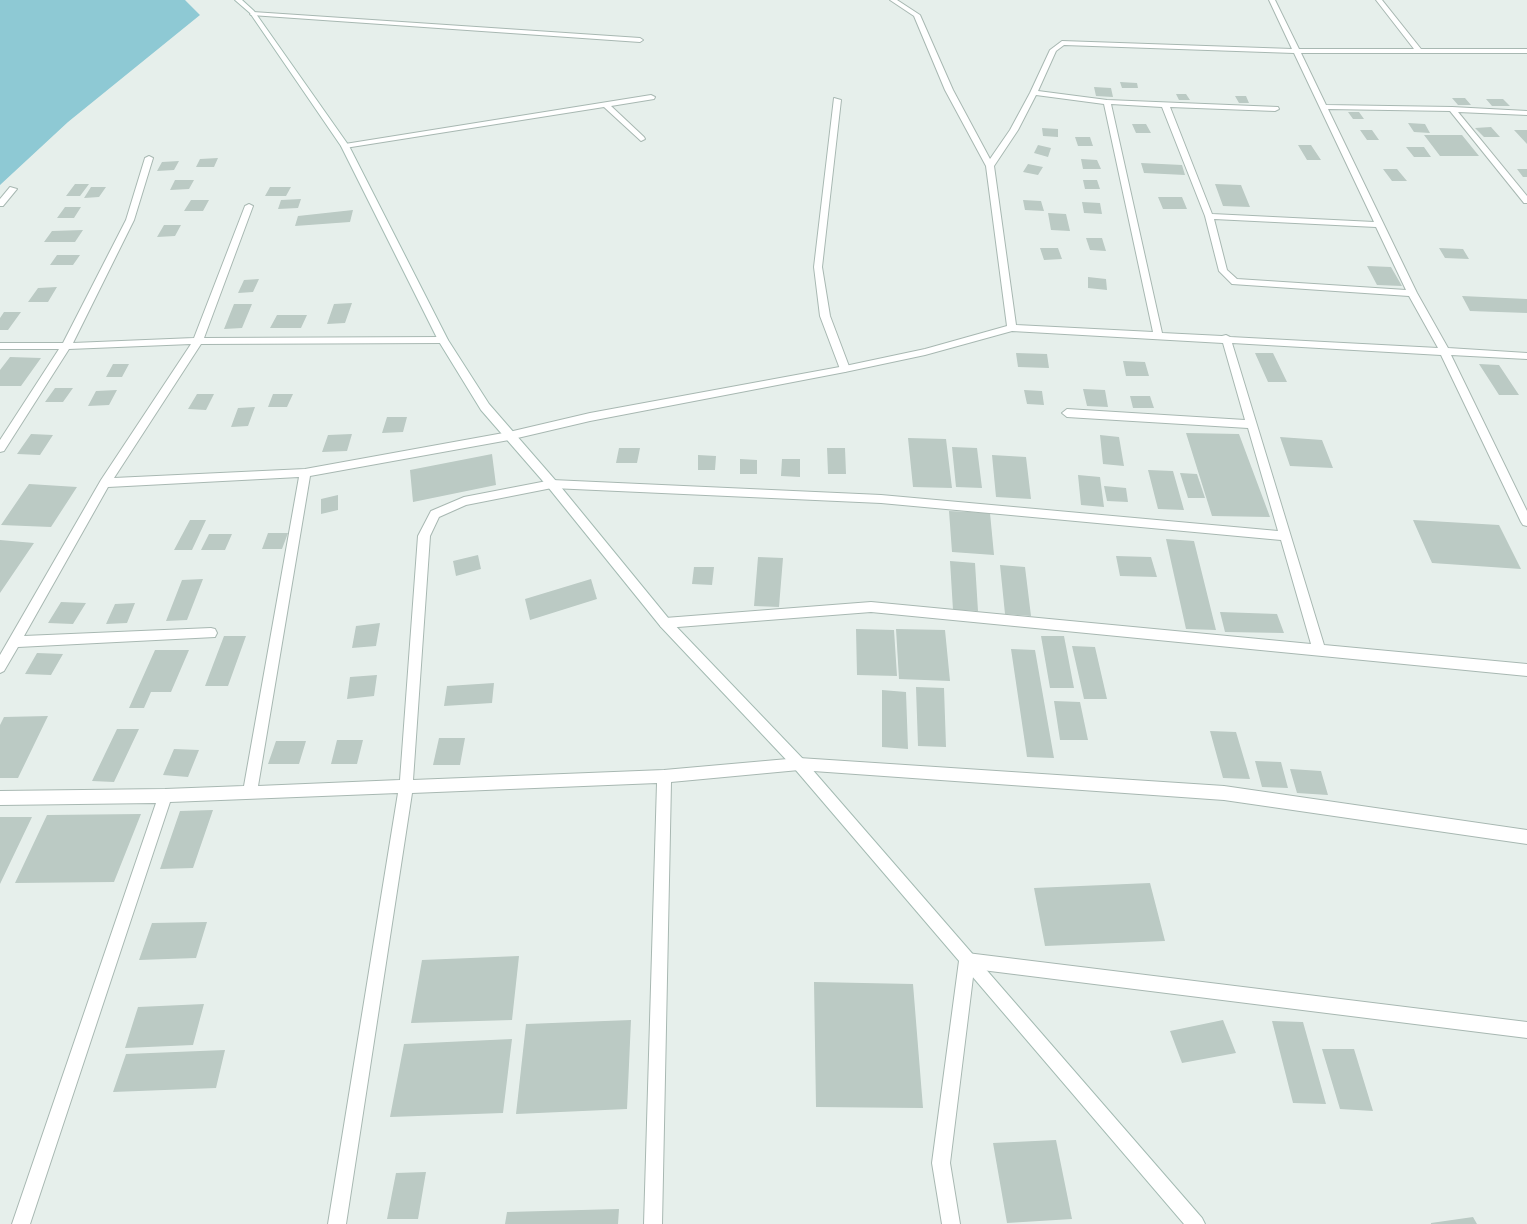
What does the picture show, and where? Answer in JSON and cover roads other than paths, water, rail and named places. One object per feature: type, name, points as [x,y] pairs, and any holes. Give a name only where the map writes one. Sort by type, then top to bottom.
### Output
[{"type":"street","points":[[238,0],[253,14],[345,146],[443,340],[484,407],[552,484],[665,623],[799,764],[967,961],[1196,1224]]},
{"type":"street","points":[[893,0],[917,15],[949,90],[990,166],[1012,328]]},
{"type":"street","points":[[1272,0],[1295,51],[1381,225],[1412,293],[1445,352],[1527,520]]},
{"type":"street","points":[[1379,0],[1419,51]]},
{"type":"street","points":[[253,14],[640,40]]},
{"type":"street","points":[[990,166],[1014,130],[1034,92],[1053,50],[1062,43],[1295,51],[1527,51]]},
{"type":"street","points":[[1034,92],[1107,102],[1275,109]]},
{"type":"street","points":[[345,146],[651,97]]},
{"type":"street","points":[[837,100],[818,267],[825,316],[845,369]]},
{"type":"street","points":[[1107,102],[1158,335]]},
{"type":"street","points":[[605,104],[641,139]]},
{"type":"street","points":[[1166,104],[1209,216],[1223,271],[1235,282],[1412,293]]},
{"type":"street","points":[[1324,107],[1527,112]]},
{"type":"street","points":[[1452,109],[1527,200]]},
{"type":"street","points":[[0,448],[66,346],[130,220],[149,158]]},
{"type":"street","points":[[0,204],[13,189]]},
{"type":"street","points":[[0,667],[106,483],[198,341],[249,206]]},
{"type":"street","points":[[1209,216],[1381,225]]},
{"type":"street","points":[[106,483],[305,473],[509,436],[590,417],[845,369],[925,352],[1012,328],[1226,338],[1527,356]]},
{"type":"street","points":[[1226,338],[1319,650]]},
{"type":"street","points":[[0,346],[66,346],[198,341],[443,340]]},
{"type":"street","points":[[1067,413],[1251,424]]},
{"type":"street","points":[[250,792],[305,473]]},
{"type":"street","points":[[337,1224],[406,786],[424,536],[435,514],[464,501],[552,484],[881,499],[1284,536]]},
{"type":"street","points":[[665,623],[871,607],[1527,670]]},
{"type":"street","points":[[15,642],[210,633]]},
{"type":"street","points":[[0,798],[165,796],[664,776],[799,764],[1224,793],[1527,837]]},
{"type":"street","points":[[653,1224],[664,776]]},
{"type":"street","points":[[21,1224],[165,796]]},
{"type":"street","points":[[967,961],[1527,1030]]},
{"type":"street","points":[[952,1224],[942,1163],[967,961]]},
{"type":"water","points":[[0,0],[185,0],[200,15],[68,122],[0,185]]}]
